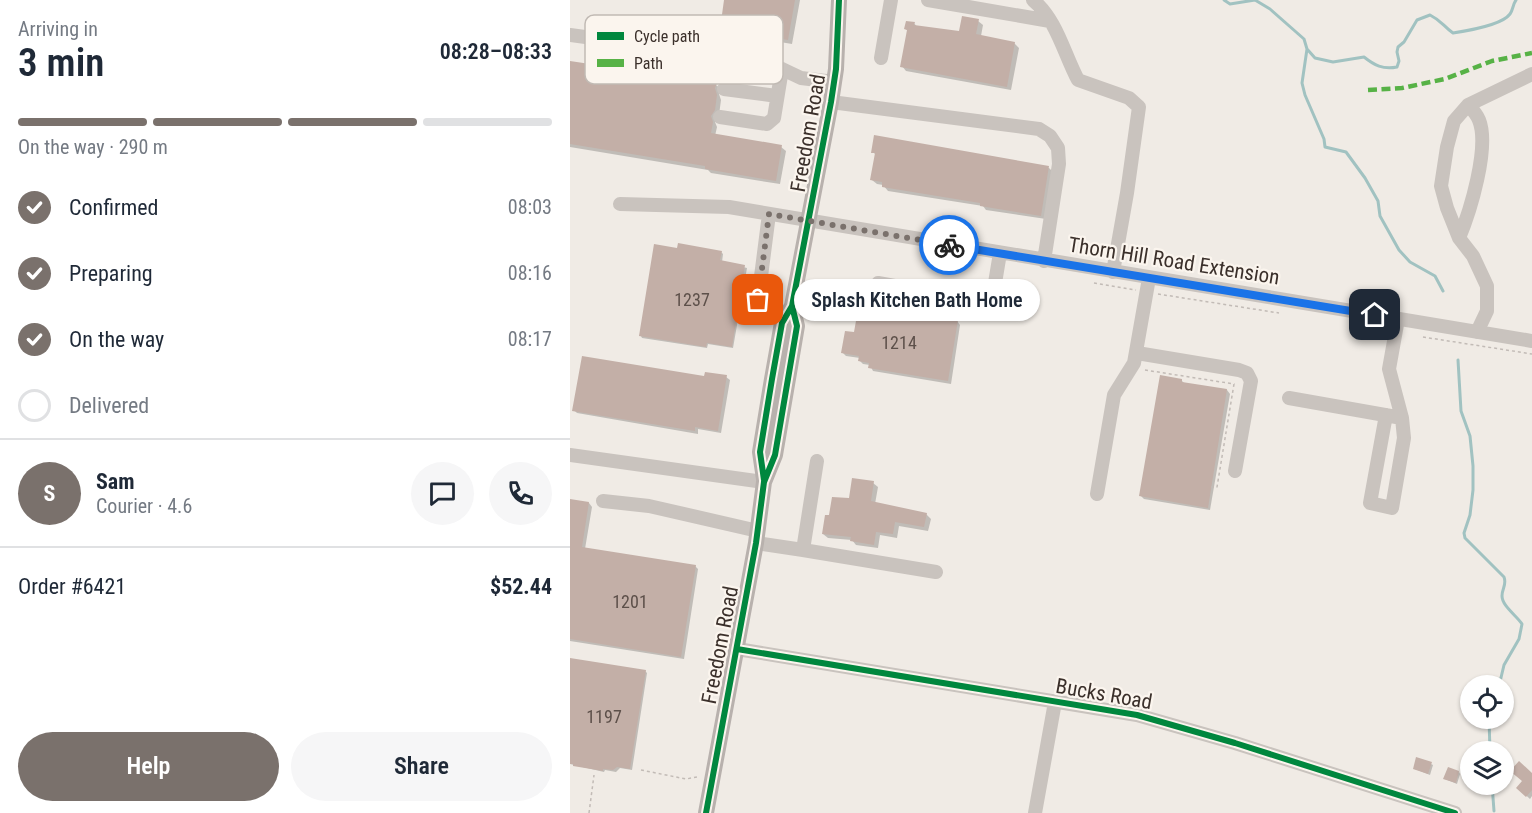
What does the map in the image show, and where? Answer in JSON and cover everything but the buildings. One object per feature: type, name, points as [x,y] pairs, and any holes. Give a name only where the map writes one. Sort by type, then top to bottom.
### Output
[{"type":"main road","name":"Freedom Road","points":[[706,813],[757,537],[764,482],[760,452],[782,323],[792,306],[831,102],[839,0]]},
{"type":"street","points":[[881,58],[891,0]]},
{"type":"street","points":[[928,0],[1050,21]]},
{"type":"street","points":[[1033,0],[1059,35],[1068,62],[1078,80],[1129,98],[1139,107],[1113,272]]},
{"type":"street","points":[[570,35],[585,37]]},
{"type":"street","points":[[783,69],[801,78],[834,82]]},
{"type":"street","points":[[1477,332],[1486,311],[1487,286],[1473,256],[1459,238],[1441,186],[1447,147],[1454,122],[1468,105],[1532,74]]},
{"type":"street","points":[[720,117],[767,124],[774,118],[779,84]]},
{"type":"street","points":[[724,89],[777,96]]},
{"type":"street","points":[[831,102],[1039,129],[1050,136],[1059,148],[1059,164],[1044,261]]},
{"type":"street","points":[[1459,238],[1468,217],[1483,148],[1479,120],[1468,105]]},
{"type":"street","name":"Thorn Hill Road Extension","points":[[620,204],[729,207],[1113,272],[1148,285],[1398,319],[1532,341]]},
{"type":"street","points":[[758,300],[769,214]]},
{"type":"street","points":[[878,283],[982,302],[992,301],[1000,253]]},
{"type":"street","points":[[1097,494],[1114,395],[1142,354],[1148,285]]},
{"type":"street","points":[[1386,415],[1370,503],[1392,508],[1404,438],[1402,418],[1389,369],[1398,319]]},
{"type":"street","points":[[1142,354],[1247,373],[1251,381],[1235,471]]},
{"type":"street","points":[[1289,398],[1402,418]]},
{"type":"street","points":[[570,455],[764,482]]},
{"type":"street","points":[[803,550],[817,461]]},
{"type":"street","points":[[603,501],[649,506],[803,550],[936,572]]},
{"type":"street","name":"Bucks Road","points":[[737,649],[1148,718],[1235,742],[1455,813]]},
{"type":"street","points":[[1035,813],[1055,702]]},
{"type":"path","points":[[1095,283],[1148,285],[1279,313]]},
{"type":"path","points":[[1423,337],[1532,354]]},
{"type":"path","points":[[1142,354],[1143,370],[1234,384],[1217,488],[1211,487]]},
{"type":"path","points":[[641,770],[686,779],[697,777]]},
{"type":"path","points":[[589,813],[594,776]]},
{"type":"waterway","points":[[1224,0],[1230,4],[1255,0],[1270,9],[1304,39],[1307,49],[1315,58],[1333,62],[1364,57],[1387,68],[1397,67],[1398,47],[1404,42],[1417,20],[1430,15],[1453,33],[1466,31],[1506,18],[1516,0]]},
{"type":"waterway","points":[[1307,49],[1302,83],[1325,147],[1346,152],[1378,201],[1380,216],[1399,250],[1410,262],[1435,276],[1443,291]]},
{"type":"waterway","points":[[1458,360],[1461,411],[1470,436],[1473,466],[1473,490],[1470,515],[1464,533],[1465,538],[1504,577],[1503,600],[1522,624],[1519,639],[1504,665],[1502,675]]},
{"type":"waterway","points":[[1489,729],[1490,741]]},
{"type":"waterway","points":[[1493,795],[1494,811]]},
{"type":"marked path","points":[[1368,90],[1402,88],[1445,79],[1492,61],[1532,53]]},
{"type":"cycle path","points":[[764,480],[760,452],[782,323],[792,306],[831,102],[836,69],[839,0]]},
{"type":"cycle path","points":[[706,813],[756,543],[764,482],[775,455],[797,326],[792,306]]},
{"type":"cycle path","points":[[737,649],[1137,715],[1235,743],[1455,813]]},
{"type":"way so far","points":[[758,300],[769,214],[949,245]]},
{"type":"place","name":"Splash Kitchen Bath Home","points":[[758,300]]},
{"type":"route","points":[[949,245],[1375,315]]}]
